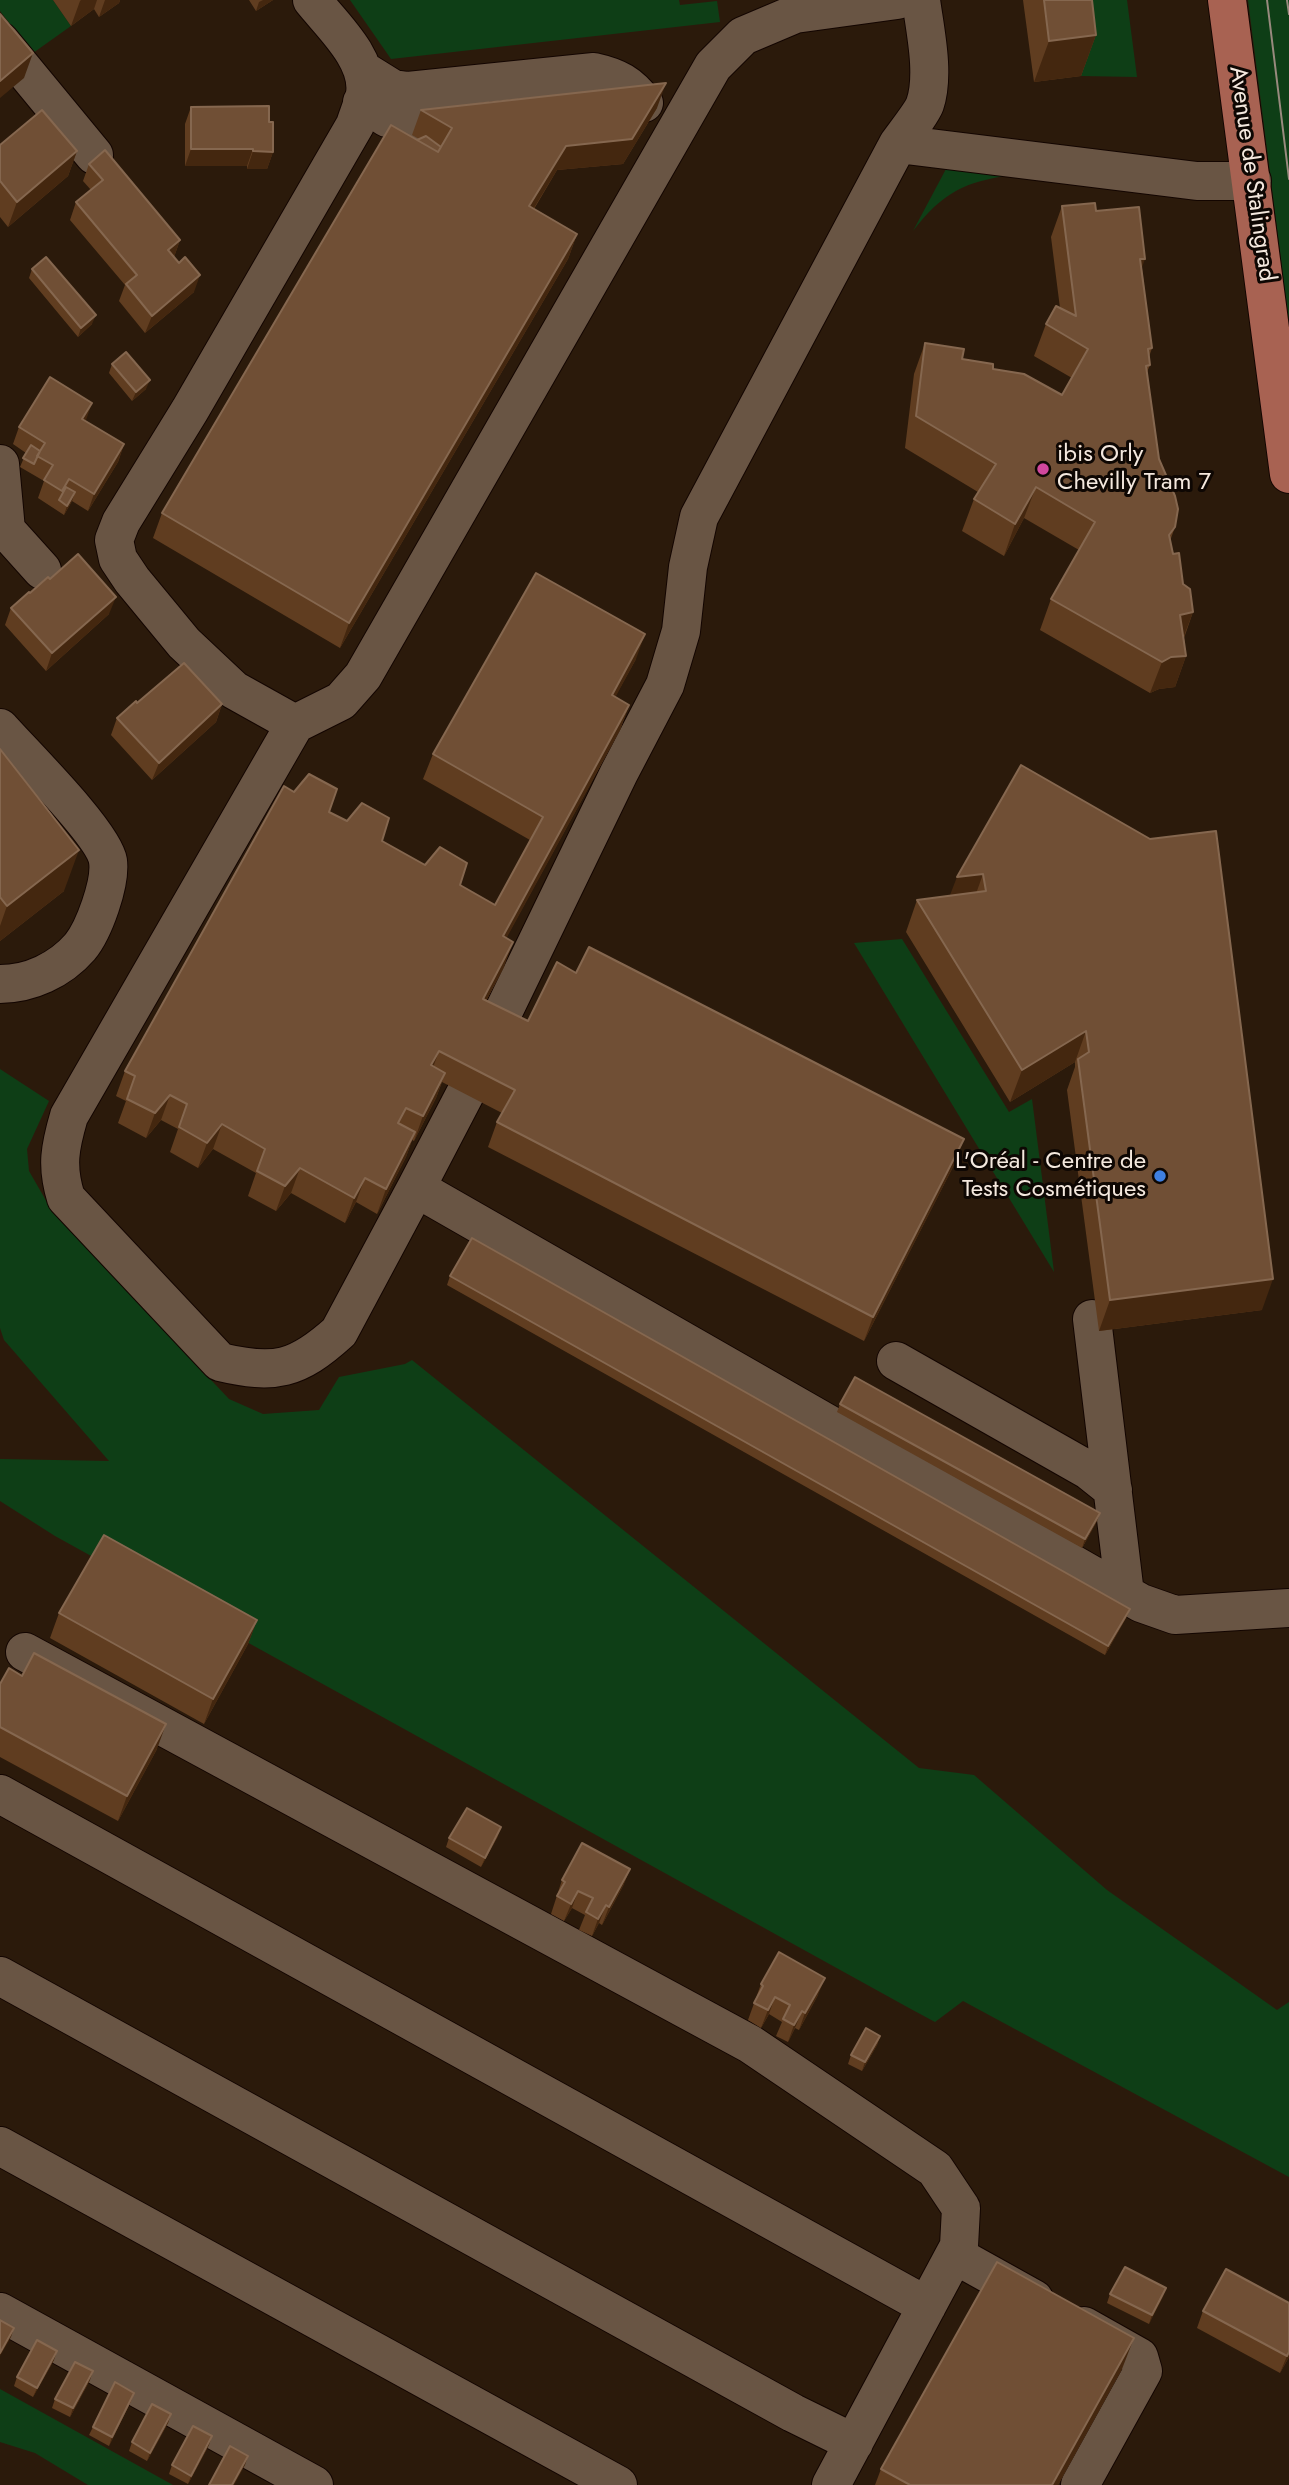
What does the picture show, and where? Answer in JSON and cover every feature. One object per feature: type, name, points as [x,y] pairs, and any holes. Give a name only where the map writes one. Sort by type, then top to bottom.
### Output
[{"type":"main road","name":"Avenue de Stalingrad","points":[[1227,0],[1289,474]]},
{"type":"street","points":[[295,724],[234,690],[184,643],[132,580],[118,559],[114,540],[121,522],[190,410],[355,125],[363,86],[348,45],[312,0]]},
{"type":"street","points":[[465,1094],[340,1332],[298,1364],[276,1368],[245,1368],[220,1362],[66,1198],[59,1177],[60,1149],[69,1116],[295,724],[341,701],[363,676],[713,66],[743,36],[795,14],[897,0]]},
{"type":"street","points":[[493,1033],[619,773],[666,685],[681,631],[688,567],[699,517],[898,144],[925,107],[928,55],[921,0]]},
{"type":"street","points":[[0,41],[94,155]]},
{"type":"street","points":[[363,86],[408,91],[594,72],[614,76],[632,88],[630,104]]},
{"type":"street","points":[[898,144],[1197,181],[1252,181]]},
{"type":"street","points":[[0,464],[6,530],[42,570]]},
{"type":"street","points":[[0,728],[97,836],[108,861],[100,910],[87,938],[69,959],[49,972],[17,984],[0,984]]},
{"type":"street","points":[[416,1188],[1141,1603],[1175,1615],[1289,1608]]},
{"type":"street","points":[[1092,1318],[1125,1594]]},
{"type":"street","points":[[896,1361],[1088,1470],[1113,1490]]},
{"type":"street","points":[[25,1652],[750,2044],[935,2169],[961,2208],[959,2246],[831,2485]]},
{"type":"street","points":[[0,1794],[927,2306]]},
{"type":"street","points":[[0,1976],[793,2413],[853,2443]]},
{"type":"street","points":[[0,2146],[618,2485]]},
{"type":"street","points":[[955,2255],[1139,2357],[1143,2371],[1080,2485]]},
{"type":"street","points":[[0,2312],[313,2485]]},
{"type":"green space","points":[[0,0],[53,0],[71,26],[33,53],[0,11]]},
{"type":"green space","points":[[350,0],[679,0],[680,5],[717,1],[720,22],[391,59]]},
{"type":"green space","points":[[1071,0],[1127,0],[1137,77],[1081,76]]},
{"type":"green space","points":[[1248,0],[1289,0],[1289,323]]},
{"type":"green space","points":[[946,169],[1013,175],[981,181],[956,191],[934,207],[913,231]]},
{"type":"green space","points":[[902,939],[1009,1112],[1032,1099],[1054,1272],[854,943]]},
{"type":"green space","points":[[0,1069],[49,1101],[27,1149],[29,1171],[52,1211],[229,1399],[263,1414],[319,1410],[339,1377],[405,1364],[412,1360],[919,1768],[974,1775],[1107,1890],[1277,2010],[1289,2002],[1289,2177],[963,2001],[935,2022],[55,1536],[0,1501],[0,1459],[109,1461],[4,1340],[0,1328]]},
{"type":"green space","points":[[0,2389],[173,2485],[88,2485],[35,2453],[0,2442]]},
{"type":"building","points":[[1044,0],[1092,0],[1096,35],[1049,41]]},
{"type":"building","points":[[0,14],[33,53],[0,81]]},
{"type":"building","points":[[666,83],[632,139],[566,146],[529,206],[577,234],[349,623],[162,513],[391,125],[438,152],[452,128],[421,110]]},
{"type":"building","points":[[269,106],[269,122],[273,122],[273,152],[253,149],[191,149],[191,107]]},
{"type":"building","points":[[42,110],[77,151],[17,202],[0,181],[0,145]]},
{"type":"building","points":[[426,136],[441,147],[438,152],[417,140]]},
{"type":"building","points":[[105,150],[180,240],[168,250],[179,263],[185,257],[200,275],[152,316],[126,284],[137,275],[76,202],[103,180],[89,164]]},
{"type":"building","name":"ibis Orly Chevilly Tram 7","points":[[1095,203],[1096,211],[1139,207],[1145,259],[1140,259],[1152,348],[1148,349],[1150,365],[1146,366],[1159,459],[1178,509],[1175,527],[1169,535],[1173,554],[1179,553],[1183,584],[1190,589],[1193,612],[1180,615],[1186,656],[1171,657],[1162,662],[1051,599],[1095,522],[1036,487],[1015,524],[974,499],[996,464],[916,416],[925,343],[964,349],[962,359],[993,364],[993,369],[1024,374],[1062,395],[1088,349],[1046,324],[1056,306],[1076,316],[1062,206]]},
{"type":"building","points":[[46,257],[96,315],[81,328],[32,269]]},
{"type":"building","points":[[126,352],[150,380],[136,392],[112,364]]},
{"type":"building","points":[[50,377],[92,403],[82,419],[124,444],[94,494],[69,479],[62,491],[44,480],[53,465],[37,456],[45,443],[19,427]]},
{"type":"building","points":[[31,445],[40,451],[34,464],[23,458]]},
{"type":"building","points":[[66,487],[75,492],[67,506],[59,500]]},
{"type":"building","points":[[78,554],[116,597],[52,653],[11,608]]},
{"type":"building","points":[[536,573],[645,634],[612,695],[629,705],[503,936],[513,942],[483,999],[528,1021],[557,962],[576,973],[589,947],[964,1139],[873,1317],[497,1122],[515,1090],[439,1051],[431,1065],[445,1073],[423,1116],[406,1108],[398,1123],[415,1132],[386,1189],[365,1178],[354,1198],[300,1168],[285,1186],[257,1171],[265,1149],[222,1124],[207,1143],[179,1127],[187,1104],[170,1095],[155,1113],[127,1099],[135,1076],[125,1071],[284,786],[294,792],[309,774],[337,789],[329,812],[347,821],[362,803],[389,818],[382,841],[425,865],[440,847],[467,863],[460,885],[495,905],[543,817],[433,754]]},
{"type":"building","points":[[184,663],[222,704],[159,763],[117,718]]},
{"type":"building","points":[[0,749],[79,850],[7,906],[0,897]]},
{"type":"building","points":[[1021,765],[1150,839],[1216,831],[1273,1279],[1110,1300],[1078,1059],[1089,1052],[1086,1031],[1022,1070],[917,900],[986,891],[983,874],[957,877]]},
{"type":"building","points":[[472,1238],[1130,1609],[1108,1646],[450,1276]]},
{"type":"building","points":[[855,1377],[1100,1513],[1085,1539],[840,1404]]},
{"type":"building","points":[[104,1535],[257,1620],[213,1699],[59,1613]]},
{"type":"building","points":[[34,1653],[166,1724],[127,1796],[0,1727],[0,1684],[9,1668],[22,1676]]},
{"type":"building","points":[[467,1808],[501,1827],[485,1858],[449,1838]]},
{"type":"building","points":[[582,1843],[630,1869],[609,1907],[606,1905],[598,1919],[586,1912],[593,1898],[578,1891],[571,1904],[557,1896],[565,1882],[562,1880]]},
{"type":"building","points":[[779,1952],[825,1978],[805,2013],[802,2011],[794,2025],[783,2019],[790,2005],[775,1997],[768,2010],[754,2003]]},
{"type":"building","points":[[866,2028],[880,2036],[865,2062],[851,2055]]},
{"type":"building","points":[[997,2262],[1134,2338],[1052,2485],[910,2485],[881,2469]]},
{"type":"building","points":[[1125,2267],[1166,2288],[1152,2315],[1110,2294]]},
{"type":"building","points":[[1226,2269],[1289,2303],[1287,2356],[1203,2311]]},
{"type":"building","points":[[0,2320],[14,2328],[0,2353]]},
{"type":"building","points":[[37,2340],[57,2351],[37,2388],[17,2377]]},
{"type":"building","points":[[75,2362],[93,2371],[73,2408],[55,2399]]},
{"type":"building","points":[[115,2382],[134,2393],[112,2437],[93,2427]]},
{"type":"building","points":[[152,2404],[171,2414],[150,2453],[132,2442]]},
{"type":"building","points":[[193,2426],[212,2436],[191,2476],[172,2465]]},
{"type":"building","points":[[230,2446],[248,2456],[232,2485],[209,2485]]},
{"type":"tram line","points":[[1267,0],[1289,179]]},
{"type":"tram line","points":[[1287,0],[1289,14]]},
{"type":"place","name":"ibis Orly Chevilly Tram 7","points":[[1043,469]]},
{"type":"place","name":"L'Oréal - Centre de Tests Cosmétiques","points":[[1160,1176]]}]
